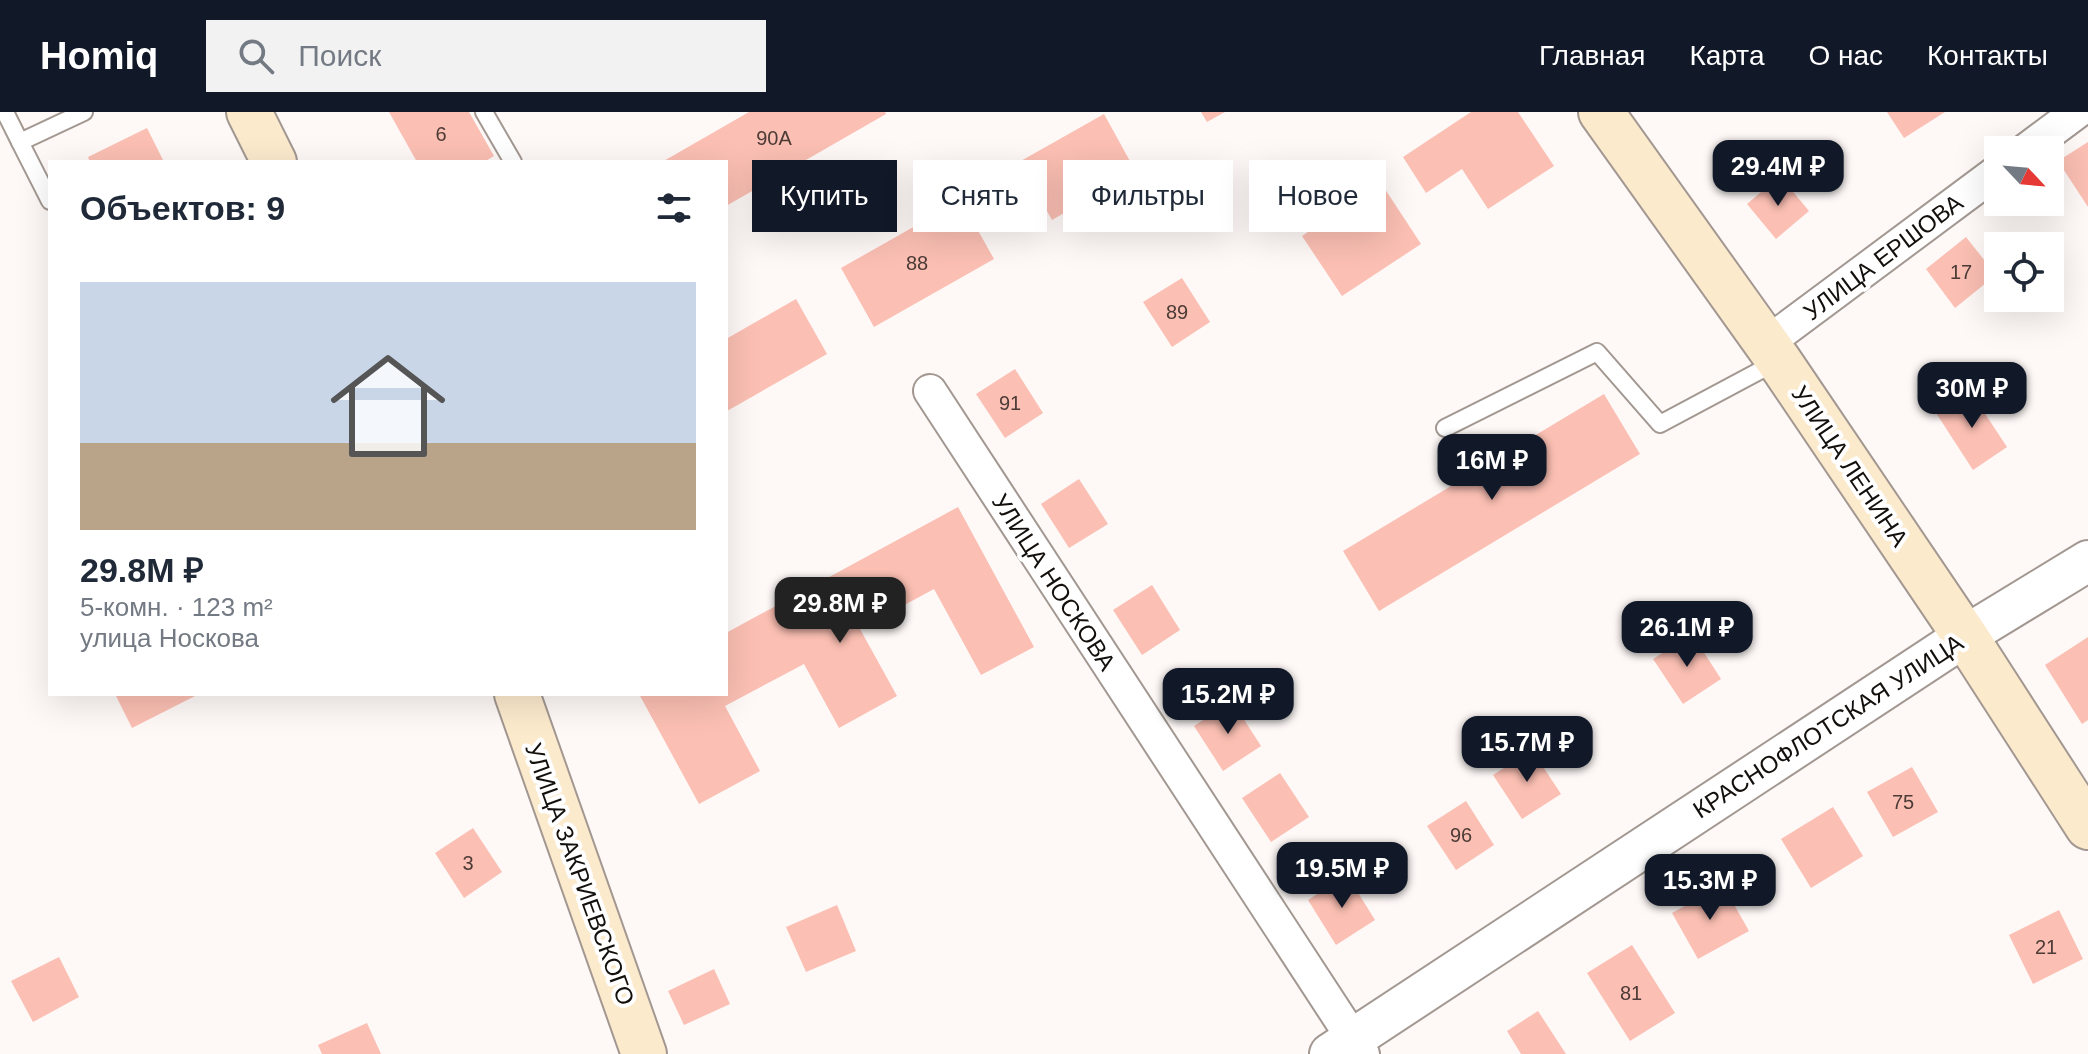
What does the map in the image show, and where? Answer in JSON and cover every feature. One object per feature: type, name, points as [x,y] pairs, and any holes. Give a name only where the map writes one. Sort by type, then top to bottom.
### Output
[{"type":"main road","points":[[249,112],[273,160]]},
{"type":"main road","name":"УЛИЦА ЛЕНИНА","points":[[1601,112],[1773,352],[1965,636],[2088,827]]},
{"type":"main road","name":"УЛИЦА ЗАКРИЕВСКОГО","points":[[518,696],[644,1054]]},
{"type":"street","points":[[2045,136],[2077,112]]},
{"type":"street","name":"УЛИЦА ЕРШОВА","points":[[1773,352],[1984,182]]},
{"type":"street","name":"УЛИЦА НОСКОВА","points":[[930,391],[1348,1049]]},
{"type":"street","name":"КРАСНОФЛОТСКАЯ УЛИЦА","points":[[1348,1049],[1965,636],[2088,561]]},
{"type":"lane","points":[[5,112],[48,197]]},
{"type":"lane","points":[[20,142],[84,112]]},
{"type":"lane","points":[[484,112],[512,160]]},
{"type":"lane","points":[[1445,428],[1597,352],[1660,424],[1773,352]]},
{"type":"building","points":[[389,112],[469,112],[494,156],[487,160],[416,160]]},
{"type":"building","points":[[749,112],[886,114],[806,160],[752,160],[752,191],[728,205],[728,160],[665,160]]},
{"type":"building","points":[[1201,112],[1225,112],[1207,122]]},
{"type":"building","points":[[1471,112],[1518,112],[1554,166],[1488,209],[1462,169],[1426,193],[1403,157]]},
{"type":"building","points":[[1887,112],[1945,112],[1904,138]]},
{"type":"building","points":[[1104,114],[1129,160],[1063,160],[1063,214],[1052,220],[1047,211],[1047,160],[1023,160]]},
{"type":"building","points":[[147,128],[163,160],[89,160],[88,157]]},
{"type":"building","points":[[2088,142],[2088,207],[2064,170],[2064,157]]},
{"type":"building","points":[[1780,176],[1809,211],[1776,239],[1747,204]]},
{"type":"building","points":[[1386,191],[1421,244],[1342,296],[1302,236],[1308,232],[1386,232]]},
{"type":"building","points":[[913,227],[913,232],[979,232],[994,259],[874,327],[841,268]]},
{"type":"building","points":[[1966,237],[1984,260],[1984,285],[1955,308],[1926,269]]},
{"type":"building","points":[[1182,278],[1210,322],[1172,347],[1143,302]]},
{"type":"building","points":[[796,299],[827,354],[728,410],[728,338]]},
{"type":"building","points":[[1015,369],[1043,413],[1005,438],[976,394]]},
{"type":"building","points":[[1970,391],[2007,447],[1973,470],[1936,413]]},
{"type":"building","points":[[1604,394],[1640,454],[1379,611],[1343,551]]},
{"type":"building","points":[[1079,479],[1108,524],[1069,548],[1041,504]]},
{"type":"building","points":[[958,507],[1034,647],[981,675],[934,589],[860,629],[897,696],[839,728],[804,664],[725,706],[760,771],[699,804],[640,696],[728,696],[728,632]]},
{"type":"building","points":[[1152,585],[1180,630],[1142,655],[1113,610]]},
{"type":"building","points":[[1692,634],[1721,679],[1683,704],[1653,659]]},
{"type":"building","points":[[2088,637],[2088,720],[2082,724],[2045,665]]},
{"type":"building","points":[[116,696],[195,696],[132,728]]},
{"type":"building","points":[[1232,701],[1261,746],[1223,771],[1194,726]]},
{"type":"building","points":[[1532,750],[1561,794],[1522,819],[1493,775]]},
{"type":"building","points":[[1912,767],[1938,812],[1893,837],[1867,792]]},
{"type":"building","points":[[1280,773],[1309,817],[1271,842],[1242,798]]},
{"type":"building","points":[[1466,801],[1494,845],[1456,870],[1427,826]]},
{"type":"building","points":[[1833,807],[1863,856],[1811,888],[1781,839]]},
{"type":"building","points":[[473,828],[502,872],[464,898],[435,853]]},
{"type":"building","points":[[1347,875],[1375,920],[1336,945],[1308,900]]},
{"type":"building","points":[[1723,885],[1749,931],[1698,959],[1672,913]]},
{"type":"building","points":[[837,905],[856,951],[806,972],[786,927]]},
{"type":"building","points":[[2059,910],[2083,959],[2033,984],[2009,935]]},
{"type":"building","points":[[1632,945],[1675,1013],[1630,1041],[1587,973]]},
{"type":"building","points":[[59,957],[79,997],[33,1022],[11,981]]},
{"type":"building","points":[[714,969],[730,1004],[684,1025],[668,991]]},
{"type":"building","points":[[1538,1011],[1566,1054],[1521,1054],[1507,1031]]},
{"type":"building","points":[[367,1023],[381,1054],[322,1054],[318,1045]]}]
